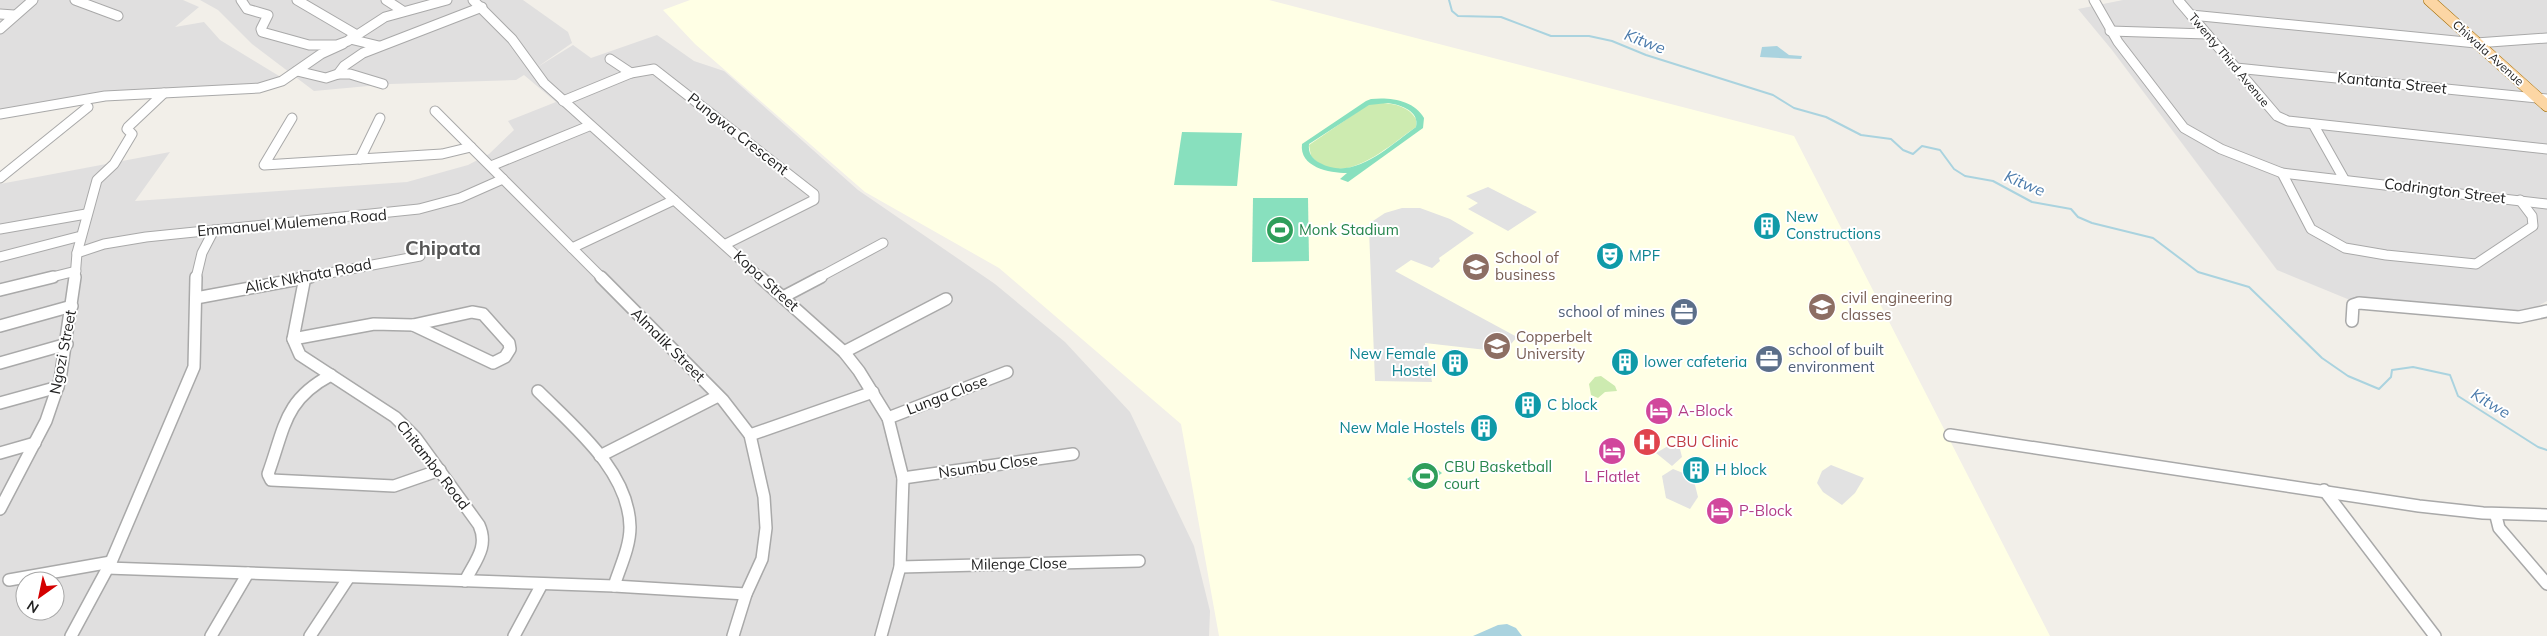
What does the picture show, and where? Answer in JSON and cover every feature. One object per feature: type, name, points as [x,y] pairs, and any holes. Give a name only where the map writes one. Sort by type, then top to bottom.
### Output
[{"type":"main road","name":"Chiwala Avenue","points":[[2429,0],[2476,43],[2545,101]]},
{"type":"street","points":[[0,29],[33,0]]},
{"type":"street","points":[[75,0],[118,16]]},
{"type":"street","points":[[241,0],[247,10],[268,15],[261,29],[262,32],[305,44],[332,46],[350,39]]},
{"type":"street","points":[[297,0],[350,39],[379,46]]},
{"type":"street","points":[[386,0],[403,11]]},
{"type":"street","points":[[0,114],[105,96],[259,88],[276,83],[298,71],[321,54],[350,39],[376,22],[403,11],[447,0]]},
{"type":"street","points":[[2094,0],[2110,31],[2184,128],[2230,153],[2264,168],[2282,173],[2310,229],[2345,248],[2386,255],[2476,264],[2532,226],[2532,216],[2520,200]]},
{"type":"street","name":"Twenty Third Avenue","points":[[2178,0],[2281,118],[2312,124]]},
{"type":"street","points":[[338,74],[352,60],[379,46],[409,37],[480,3]]},
{"type":"street","name":"Kopa Street","points":[[480,3],[512,39],[534,73],[589,126],[726,244],[844,352],[873,392],[888,418],[903,478],[900,568],[881,636]]},
{"type":"street","points":[[0,14],[14,15]]},
{"type":"street","points":[[2191,15],[2476,43],[2547,38]]},
{"type":"street","points":[[2110,31],[2207,34]]},
{"type":"street","points":[[610,59],[631,73]]},
{"type":"street","name":"Kantanta Street","points":[[2236,68],[2545,101]]},
{"type":"street","name":"Pungwa Crescent","points":[[563,101],[631,73],[648,70],[658,71],[814,194],[814,200],[726,244]]},
{"type":"street","points":[[298,71],[326,78],[347,72],[374,83],[384,84]]},
{"type":"street","name":"Ngozi Street","points":[[1,504],[46,421],[58,387],[67,344],[77,253],[86,214],[97,180],[110,168],[129,142],[132,134],[127,129],[128,127],[164,93]]},
{"type":"street","points":[[0,178],[88,107]]},
{"type":"street","name":"Almalik Street","points":[[435,111],[718,396],[750,435],[764,497],[766,528],[762,559],[746,594],[733,636]]},
{"type":"street","points":[[292,118],[264,165],[442,154],[471,147]]},
{"type":"street","points":[[360,159],[380,118]]},
{"type":"street","points":[[2312,124],[2547,149]]},
{"type":"street","points":[[2312,124],[2344,179]]},
{"type":"street","points":[[491,166],[589,126]]},
{"type":"street","name":"Codrington Street","points":[[2282,173],[2547,204]]},
{"type":"street","name":"Emmanuel Mulemena Road","points":[[77,253],[127,240],[419,209],[460,198],[503,179]]},
{"type":"street","points":[[572,248],[674,200]]},
{"type":"street","points":[[0,229],[86,214]]},
{"type":"street","points":[[71,636],[109,565],[194,367],[199,262],[214,230]]},
{"type":"street","points":[[0,257],[81,236]]},
{"type":"street","points":[[783,297],[883,243]]},
{"type":"street","name":"Alick Nkhata Road","points":[[196,298],[305,276],[420,256]]},
{"type":"street","points":[[0,290],[76,271]]},
{"type":"street","points":[[305,276],[293,338],[374,324],[413,325],[472,312],[483,314],[508,343],[510,349],[504,357],[493,363],[413,325]]},
{"type":"street","points":[[844,352],[946,299]]},
{"type":"street","points":[[2352,320],[2353,305],[2359,303],[2519,317],[2547,311]]},
{"type":"street","points":[[0,326],[72,306]]},
{"type":"street","name":"Chitambo Road","points":[[293,338],[300,355],[395,417],[416,438],[479,525],[484,536],[483,547],[465,581]]},
{"type":"street","points":[[0,363],[67,344]]},
{"type":"street","name":"Lunga Close","points":[[888,418],[1007,372]]},
{"type":"street","points":[[331,375],[316,383],[299,396],[292,407],[268,474],[271,480],[394,486],[440,470]]},
{"type":"street","points":[[0,403],[58,387]]},
{"type":"street","points":[[538,391],[600,456],[623,496],[630,526],[628,540],[614,586]]},
{"type":"street","points":[[750,435],[873,392]]},
{"type":"street","points":[[600,456],[718,396]]},
{"type":"street","points":[[1950,435],[2496,516],[2547,515]]},
{"type":"street","points":[[0,453],[34,443]]},
{"type":"street","name":"Nsumbu Close","points":[[903,478],[1073,454]]},
{"type":"street","points":[[2324,490],[2435,636]]},
{"type":"street","points":[[2496,516],[2499,528],[2547,584]]},
{"type":"street","name":"Milenge Close","points":[[900,568],[1139,561]]},
{"type":"street","points":[[10,580],[109,565],[248,573],[614,586],[746,594]]},
{"type":"street","points":[[211,636],[248,573]]},
{"type":"street","points":[[310,636],[349,577]]},
{"type":"street","points":[[514,636],[542,584]]},
{"type":"shaded area","points":[[0,0],[183,0],[199,7],[175,27],[204,22],[220,40],[289,82],[198,95],[122,92],[0,112]]},
{"type":"shaded area","points":[[200,0],[523,0],[568,32],[572,43],[536,68],[573,45],[591,58],[657,35],[694,61],[724,71],[858,190],[995,284],[1065,342],[1130,412],[1194,546],[1210,611],[1209,636],[0,636],[0,184],[170,152],[135,201],[407,182],[468,165],[489,154],[514,130],[508,121],[556,102],[524,75],[516,80],[390,84],[314,91],[252,44],[218,10]]},
{"type":"shaded area","name":"Copperbelt University","points":[[690,0],[1269,0],[1794,136],[2050,636],[1219,636],[1181,424],[999,268],[865,192],[695,44],[663,10]]},
{"type":"shaded area","points":[[2123,0],[2547,0],[2547,301],[2527,312],[2448,309],[2350,300],[2277,270],[2112,50],[2078,9]]},
{"type":"shaded area","points":[[1488,187],[1537,212],[1508,231],[1468,209],[1478,203],[1466,196]]},
{"type":"shaded area","points":[[1402,208],[1420,208],[1450,219],[1474,233],[1439,258],[1440,261],[1432,268],[1411,260],[1395,271],[1517,337],[1504,352],[1425,343],[1432,382],[1375,381],[1369,230],[1373,221],[1385,213]]},
{"type":"shaded area","points":[[1668,446],[1680,449],[1682,457],[1672,466],[1656,453]]},
{"type":"shaded area","points":[[1831,465],[1864,478],[1855,493],[1842,505],[1823,492],[1817,483],[1822,471]]},
{"type":"shaded area","points":[[1673,469],[1693,477],[1698,497],[1690,509],[1666,498],[1662,476]]},
{"type":"green space","points":[[1371,99],[1393,99],[1408,104],[1420,112],[1424,118],[1423,128],[1348,182],[1340,179],[1347,173],[1324,170],[1310,163],[1302,152],[1302,144]],"holes":[[[1393,104],[1404,107],[1412,113],[1415,117],[1416,127],[1383,152],[1358,165],[1346,168],[1333,168],[1320,163],[1311,155],[1309,144],[1369,105]]]},
{"type":"green space","points":[[1369,104],[1397,105],[1406,109],[1416,119],[1416,127],[1379,154],[1365,162],[1350,167],[1337,169],[1323,166],[1311,156],[1309,145]]},
{"type":"green space","points":[[1182,132],[1242,133],[1237,186],[1174,185]]},
{"type":"green space","name":"Monk Stadium","points":[[1253,198],[1308,198],[1309,261],[1252,262]]},
{"type":"green space","points":[[1601,376],[1615,386],[1617,391],[1605,392],[1598,398],[1591,395],[1589,384],[1595,377]]},
{"type":"green space","name":"CBU Basketball court","points":[[1429,463],[1442,473],[1420,489],[1407,479]]},
{"type":"water","points":[[1777,46],[1789,55],[1802,56],[1801,59],[1760,57],[1762,47]]},
{"type":"water","points":[[1507,624],[1516,628],[1522,636],[1473,636],[1498,625]]},
{"type":"waterway","name":"Kitwe","points":[[1449,0],[1452,11],[1458,16],[1501,17],[1551,36],[1589,36],[1612,41],[1646,55],[1773,95],[1794,108],[1826,117],[1861,135],[1891,139],[1903,150],[1913,154],[1922,146],[1940,150],[1954,169],[1965,176],[1993,181],[2032,202],[2071,209],[2078,217],[2092,223],[2153,238],[2198,272],[2249,287],[2322,358],[2348,376],[2379,389],[2391,377],[2392,370],[2413,367],[2450,375],[2458,396],[2538,447],[2547,450]]},
{"type":"place","name":"New Constructions","points":[[1767,226]]},
{"type":"place","name":"Monk Stadium","points":[[1280,230]]},
{"type":"place","name":"MPF","points":[[1610,256]]},
{"type":"place","name":"School of business","points":[[1476,267]]},
{"type":"place","name":"civil engineering classes","points":[[1822,307]]},
{"type":"place","name":"school of mines","points":[[1684,312]]},
{"type":"place","name":"Copperbelt University","points":[[1497,346]]},
{"type":"place","name":"school of built environment","points":[[1769,359]]},
{"type":"place","name":"lower cafeteria","points":[[1625,362]]},
{"type":"place","name":"New Female Hostel","points":[[1455,363]]},
{"type":"place","name":"C block","points":[[1528,405]]},
{"type":"place","name":"A-Block","points":[[1659,411]]},
{"type":"place","name":"New Male Hostels","points":[[1484,428]]},
{"type":"place","name":"CBU Clinic","points":[[1647,442]]},
{"type":"place","name":"L Flatlet","points":[[1612,451]]},
{"type":"place","name":"H block","points":[[1696,470]]},
{"type":"place","name":"CBU Basketball court","points":[[1425,476]]},
{"type":"place","name":"P-Block","points":[[1720,511]]},
{"type":"district","name":"Chipata","points":[[443,248]]}]
